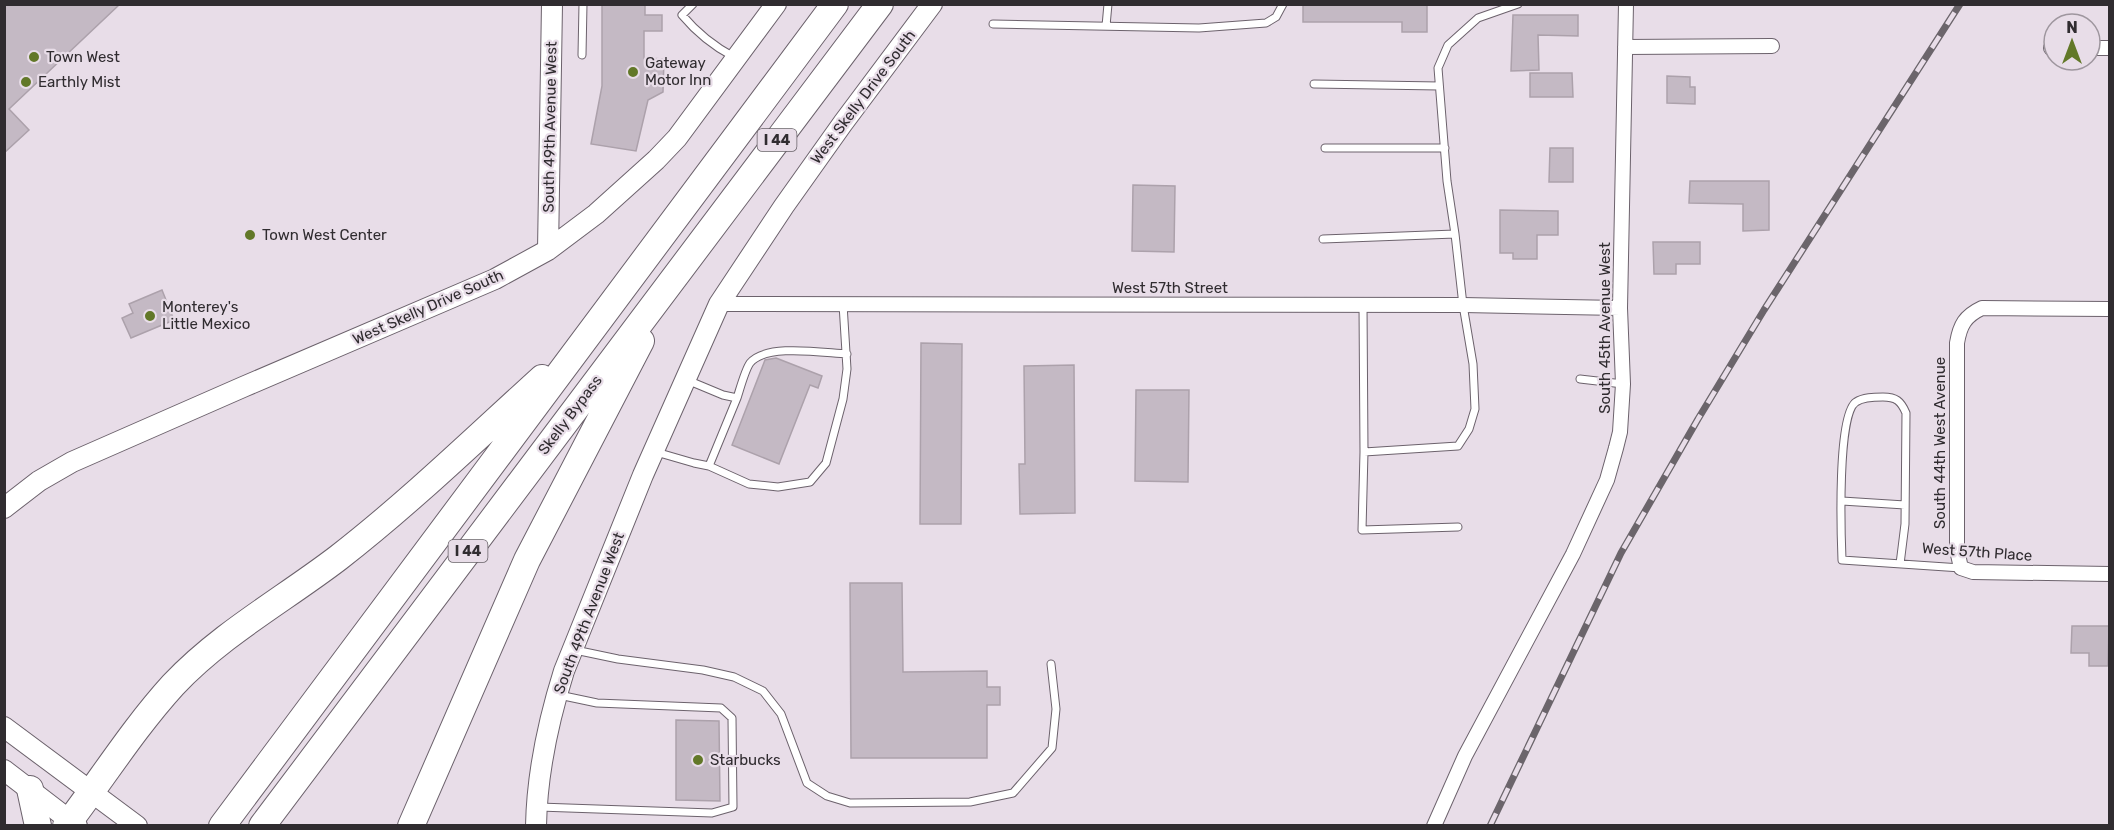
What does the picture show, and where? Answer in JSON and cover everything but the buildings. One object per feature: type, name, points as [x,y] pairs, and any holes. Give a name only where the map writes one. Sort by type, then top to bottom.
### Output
[{"type":"highway","name":"I 44","points":[[227,818],[835,4]]},
{"type":"highway","name":"Skelly Bypass","points":[[262,825],[880,4]]},
{"type":"highway","points":[[411,825],[528,560],[674,276]]},
{"type":"highway","points":[[71,824],[91,790],[120,751],[174,685],[211,650],[252,618],[320,572],[393,514],[587,337]]},
{"type":"highway","points":[[30,789],[38,825]]},
{"type":"street","name":"South 49th Avenue West","points":[[548,250],[552,4]]},
{"type":"street","name":"West Skelly Drive South","points":[[4,508],[39,481],[72,462],[495,279],[548,250],[596,214],[677,138],[776,4]]},
{"type":"street","name":"West Skelly Drive South","points":[[643,475],[719,304],[816,160],[932,4]]},
{"type":"street","name":"South 45th Avenue West","points":[[1434,825],[1465,756],[1574,554],[1607,480],[1620,432],[1623,384],[1620,308],[1626,4]]},
{"type":"street","points":[[1625,47],[1772,46]]},
{"type":"street","name":"West 57th Street","points":[[719,304],[1463,304],[1620,308]]},
{"type":"street","name":"South 44th West Avenue","points":[[1961,568],[1957,550],[1957,343],[1959,330],[1965,318],[1982,308],[2109,309]]},
{"type":"street","name":"South 49th Avenue West","points":[[536,816],[540,762],[556,694],[643,475]]},
{"type":"street","name":"West 57th Place","points":[[1961,568],[1973,572],[2109,574]]},
{"type":"street","points":[[4,727],[137,825]]},
{"type":"street","points":[[4,770],[71,824]]},
{"type":"lane","points":[[582,54],[583,4]]},
{"type":"lane","points":[[680,4],[682,15],[695,31],[713,46],[736,58]]},
{"type":"lane","points":[[682,15],[693,4]]},
{"type":"lane","points":[[1106,26],[1108,4]]},
{"type":"lane","points":[[993,24],[1199,28],[1266,23],[1276,17],[1283,4]]},
{"type":"lane","points":[[1364,452],[1458,446],[1469,429],[1475,409],[1473,364],[1463,304],[1438,68],[1448,45],[1478,18],[1518,4]]},
{"type":"lane","points":[[1314,84],[1439,86]]},
{"type":"lane","points":[[1324,148],[1445,148]]},
{"type":"lane","points":[[1323,239],[1455,234]]},
{"type":"lane","points":[[654,451],[694,464],[709,466],[749,484],[778,488],[810,482],[826,463],[843,399],[848,369],[843,304]]},
{"type":"lane","points":[[1364,304],[1362,530],[1458,527]]},
{"type":"lane","points":[[709,466],[750,363],[777,350],[847,354]]},
{"type":"lane","points":[[685,380],[737,398]]},
{"type":"lane","points":[[1580,380],[1623,384]]},
{"type":"lane","points":[[1900,564],[1905,505],[1906,413],[1903,404],[1893,397],[1870,397],[1855,402],[1848,412],[1843,457],[1842,501],[1905,505]]},
{"type":"lane","name":"West 57th Place","points":[[1842,501],[1842,560],[1961,568]]},
{"type":"lane","points":[[573,649],[618,659],[734,676],[763,691],[781,714],[807,783],[826,796],[850,803],[970,802],[1013,793],[1052,748],[1056,709],[1051,664]]},
{"type":"lane","points":[[536,816],[712,813],[733,807],[732,718],[721,708],[597,703],[556,694]]},
{"type":"railway","points":[[1490,826],[1621,553],[1764,310],[1960,4]]},
{"type":"place","name":"Town West","points":[[34,57]]},
{"type":"place","name":"Gateway Motor Inn","points":[[633,72]]},
{"type":"place","name":"Earthly Mist","points":[[26,82]]},
{"type":"place","name":"Town West Center","points":[[250,235]]},
{"type":"place","name":"Monterey's Little Mexico","points":[[150,316]]},
{"type":"place","name":"Starbucks","points":[[698,760]]}]
